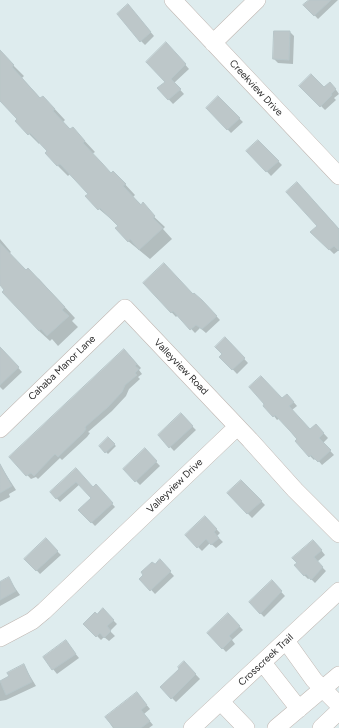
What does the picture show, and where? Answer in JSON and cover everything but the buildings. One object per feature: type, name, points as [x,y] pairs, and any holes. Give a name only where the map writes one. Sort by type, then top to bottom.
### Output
[{"type":"street","name":"Creekview Drive","points":[[173,0],[339,176]]},
{"type":"street","points":[[213,43],[257,0]]},
{"type":"street","name":"Valleyview Road","points":[[125,308],[237,427]]},
{"type":"street","name":"Cahaba Manor Lane","points":[[0,428],[125,308]]},
{"type":"street","points":[[237,427],[295,490],[339,534]]},
{"type":"street","name":"Valleyview Drive","points":[[0,638],[32,621],[44,611],[237,427]]},
{"type":"street","name":"Crosscreek Trail","points":[[192,728],[339,591]]},
{"type":"street","points":[[286,641],[309,674],[339,705]]},
{"type":"street","points":[[262,662],[299,709]]},
{"type":"street","points":[[276,728],[339,675]]},
{"type":"street","points":[[221,702],[246,728]]},
{"type":"street","points":[[321,728],[339,711]]}]
